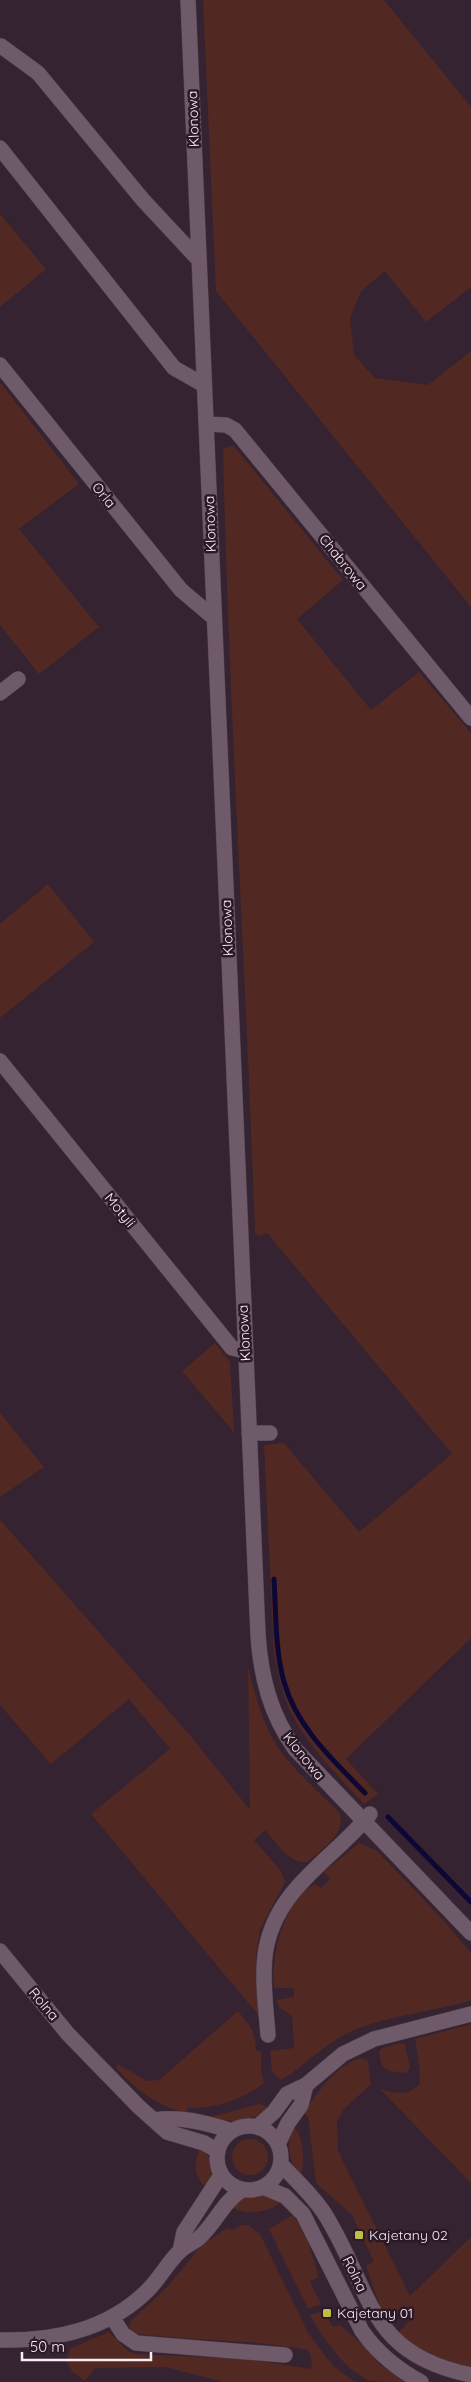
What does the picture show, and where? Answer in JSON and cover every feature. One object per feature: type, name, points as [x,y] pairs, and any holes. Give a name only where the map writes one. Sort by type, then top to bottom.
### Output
[{"type":"street","name":"Klonowa","points":[[188,0],[245,1350],[260,1657],[266,1691],[281,1728],[295,1749],[367,1818],[471,1933]]},
{"type":"street","points":[[1,46],[38,73],[143,200],[198,259]]},
{"type":"street","points":[[0,148],[174,368],[204,385]]},
{"type":"street","name":"Orla","points":[[0,365],[181,590],[214,618]]},
{"type":"street","name":"Chabrowa","points":[[206,424],[226,425],[235,430],[471,718]]},
{"type":"street","points":[[0,693],[18,679]]},
{"type":"street","name":"Motyli","points":[[0,1061],[232,1348],[245,1350]]},
{"type":"street","points":[[249,1433],[270,1433]]},
{"type":"street","points":[[268,2035],[265,1957],[274,1920],[283,1904],[299,1884],[367,1818]]},
{"type":"street","name":"Rolna","points":[[0,1951],[68,2034],[139,2107],[167,2132],[204,2142],[218,2151]]},
{"type":"street","points":[[257,2128],[274,2112],[287,2094],[306,2085],[329,2064],[360,2045],[389,2035],[471,2014]]},
{"type":"street","points":[[278,2144],[288,2123],[301,2105],[306,2085]]},
{"type":"street","points":[[154,2120],[168,2118],[202,2122],[232,2131]]},
{"type":"street","points":[[242,2127],[257,2128],[269,2134],[278,2144],[281,2164],[273,2180],[264,2187],[256,2190],[242,2190],[234,2187],[222,2175],[217,2163],[218,2151],[221,2143],[232,2131],[242,2127]]},
{"type":"street","name":"Rolna","points":[[281,2164],[324,2214],[373,2310],[394,2339],[426,2362],[444,2369],[471,2375]]},
{"type":"street","points":[[180,2252],[184,2232],[222,2175]]},
{"type":"street","name":"Rolna","points":[[264,2187],[284,2196],[303,2214],[362,2331],[370,2343],[396,2368],[421,2382]]},
{"type":"street","points":[[0,2340],[57,2338],[79,2332],[112,2317],[148,2290],[180,2252],[200,2238],[231,2198],[242,2190]]},
{"type":"street","points":[[112,2317],[124,2334],[136,2343],[285,2355]]},
{"type":"shaded area","points":[[203,0],[384,0],[471,107],[471,287],[426,322],[385,271],[361,291],[350,318],[354,355],[375,378],[428,385],[471,351],[471,607],[216,291]]},
{"type":"shaded area","points":[[0,214],[46,269],[0,307]]},
{"type":"shaded area","points":[[0,382],[79,484],[19,529],[99,627],[39,674],[0,625]]},
{"type":"shaded area","points":[[233,445],[343,580],[297,619],[371,710],[419,672],[471,733],[471,1638],[346,1759],[378,1794],[364,1804],[312,1746],[295,1720],[282,1687],[274,1654],[264,1445],[284,1443],[359,1532],[452,1454],[267,1233],[260,1236],[255,1233],[233,743],[223,449]]},
{"type":"shaded area","points":[[48,884],[94,942],[0,1018],[0,924]]},
{"type":"shaded area","points":[[215,1343],[230,1362],[234,1432],[182,1371]]},
{"type":"shaded area","points":[[0,1413],[44,1467],[0,1497]]},
{"type":"shaded area","points":[[0,1520],[189,1734],[250,1810],[248,1667],[263,1718],[277,1746],[299,1773],[340,1813],[341,1821],[336,1834],[309,1861],[296,1861],[290,1857],[265,1830],[254,1840],[281,1871],[285,1882],[260,1929],[256,1956],[260,2017],[91,1814],[170,1749],[129,1699],[51,1764],[0,1705]]},
{"type":"shaded area","points":[[359,1843],[376,1850],[445,1922],[471,1953],[471,2000],[378,2022],[348,2033],[329,2044],[281,2080],[272,2072],[270,2051],[294,2048],[292,2016],[279,2007],[277,2000],[294,1997],[294,1988],[274,1988],[275,1960],[281,1930],[287,1915],[304,1892],[315,1884],[321,1888],[330,1879],[324,1872]]},
{"type":"shaded area","points":[[238,2011],[251,2029],[256,2050],[261,2052],[261,2068],[264,2083],[248,2094],[218,2105],[188,2108],[187,2111],[195,2113],[194,2115],[170,2108],[151,2098],[116,2068],[118,2064],[147,2081],[159,2080]]},
{"type":"shaded area","points":[[471,2024],[471,2183],[380,2089],[402,2093],[411,2090],[420,2083],[415,2039]]},
{"type":"shaded area","points":[[401,2043],[405,2044],[410,2068],[406,2073],[389,2071],[382,2066],[379,2052],[382,2048]]},
{"type":"shaded area","points":[[362,2058],[368,2061],[371,2084],[344,2109],[337,2121],[338,2151],[410,2296],[471,2237],[471,2367],[434,2359],[399,2336],[400,2331],[412,2318],[404,2310],[389,2323],[382,2312],[366,2266],[374,2262],[352,2215],[316,2183],[308,2117],[304,2113],[328,2080],[344,2066]]},
{"type":"shaded area","points":[[259,2104],[270,2108],[249,2119],[227,2121],[211,2117]]},
{"type":"shaded area","points":[[293,2126],[300,2136],[303,2150],[303,2164],[300,2176],[289,2152],[289,2139]]},
{"type":"shaded area","points":[[250,2139],[263,2144],[268,2157],[263,2170],[250,2175],[237,2170],[232,2157],[237,2144]]},
{"type":"shaded area","points":[[200,2148],[208,2157],[212,2167],[207,2189],[199,2179],[196,2170],[196,2159]]},
{"type":"shaded area","points":[[256,2195],[266,2195],[282,2201],[271,2208],[257,2212],[243,2212],[231,2207],[240,2199]]},
{"type":"shaded area","points":[[293,2215],[305,2233],[319,2277],[310,2281],[321,2304],[308,2309],[269,2229]]},
{"type":"shaded area","points":[[242,2225],[249,2225],[260,2234],[308,2333],[333,2366],[355,2382],[223,2382],[165,2367],[95,2368],[85,2381],[72,2371],[66,2361],[71,2348],[109,2332],[128,2351],[137,2354],[248,2359],[311,2369],[312,2360],[308,2350],[286,2346],[133,2333],[129,2326],[131,2321],[168,2286],[201,2246],[227,2228],[232,2230]]},
{"type":"shaded area","points":[[323,2311],[333,2327],[340,2325],[364,2346],[379,2364],[405,2382],[370,2381],[352,2369],[328,2344],[310,2315]]},
{"type":"waterway","points":[[274,1579],[279,1657],[290,1699],[307,1729],[318,1743],[365,1793]]},
{"type":"waterway","points":[[388,1817],[471,1902]]},
{"type":"place","name":"Kajetany 02","points":[[359,2235]]},
{"type":"place","name":"Kajetany 01","points":[[327,2313]]}]
